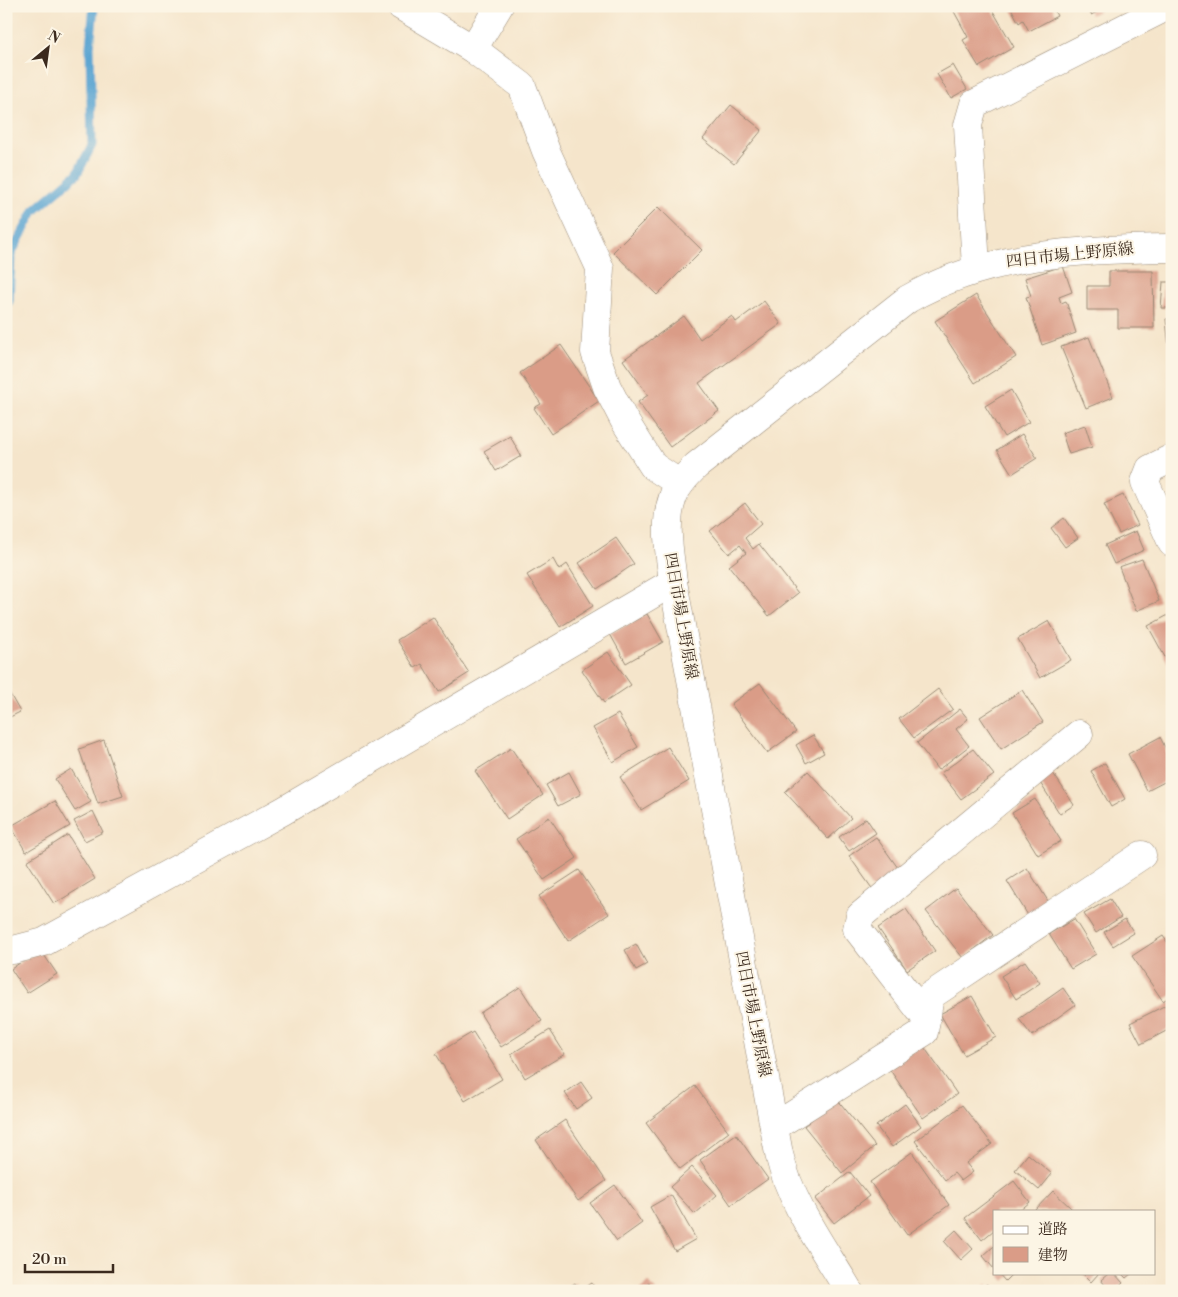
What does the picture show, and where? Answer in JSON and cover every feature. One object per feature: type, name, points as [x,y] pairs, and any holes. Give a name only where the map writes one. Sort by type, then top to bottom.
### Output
[{"type":"main road","points":[[401,6],[473,49],[522,86],[546,151],[600,268],[595,352],[606,387],[653,466],[680,484]]},
{"type":"main road","points":[[473,49],[499,6]]},
{"type":"main road","points":[[976,268],[968,125],[974,104],[1168,6]]},
{"type":"main road","name":"四日市場上野原線","points":[[849,1291],[796,1204],[784,1173],[774,1128],[672,582],[667,528],[673,497],[680,484],[696,466],[908,299],[943,280],[976,268],[1010,260],[1107,249],[1172,248]]},
{"type":"main road","points":[[1172,458],[1150,468],[1145,482],[1172,543]]},
{"type":"main road","points":[[6,951],[44,942],[275,816],[672,582]]},
{"type":"main road","points":[[926,1018],[858,928],[860,916],[1079,734]]},
{"type":"main road","points":[[774,1128],[924,1032],[930,996],[1142,855]]},
{"type":"building","points":[[951,6],[990,6],[1014,47],[979,67],[963,40],[968,37]]},
{"type":"building","points":[[1010,6],[1052,6],[1057,16],[1029,31],[1023,20],[1019,23]]},
{"type":"building","points":[[1086,6],[1108,6],[1091,15]]},
{"type":"building","points":[[953,65],[967,89],[951,98],[937,74]]},
{"type":"building","points":[[731,105],[762,130],[734,164],[703,139]]},
{"type":"building","points":[[658,207],[702,250],[657,295],[613,252]]},
{"type":"building","points":[[1063,266],[1072,292],[1059,297],[1061,303],[1066,301],[1076,333],[1042,345],[1026,297],[1031,296],[1025,278]]},
{"type":"building","points":[[1109,271],[1153,271],[1154,328],[1118,328],[1118,310],[1087,310],[1087,286],[1109,286]]},
{"type":"building","points":[[1163,282],[1172,282],[1172,308],[1161,308]]},
{"type":"building","points":[[976,295],[1016,357],[975,383],[935,321]]},
{"type":"building","points":[[764,301],[781,324],[699,383],[719,411],[670,447],[638,402],[648,395],[623,360],[684,316],[700,339],[732,316],[736,322]]},
{"type":"building","points":[[1172,318],[1172,347],[1169,348],[1166,319]]},
{"type":"building","points":[[1089,337],[1113,397],[1086,408],[1061,347]]},
{"type":"building","points":[[561,345],[599,401],[551,434],[534,408],[541,404],[520,373]]},
{"type":"building","points":[[1011,390],[1029,422],[1004,437],[985,406]]},
{"type":"building","points":[[1085,425],[1092,447],[1069,454],[1062,433]]},
{"type":"building","points":[[1022,434],[1037,458],[1012,474],[997,450]]},
{"type":"building","points":[[510,436],[521,456],[496,471],[484,451]]},
{"type":"building","points":[[1123,495],[1138,525],[1119,534],[1104,504]]},
{"type":"building","points":[[745,503],[761,524],[745,538],[753,549],[759,544],[798,593],[769,616],[729,566],[746,553],[740,545],[729,554],[710,531]]},
{"type":"building","points":[[1064,518],[1078,538],[1065,547],[1051,528]]},
{"type":"building","points":[[1136,531],[1144,550],[1114,564],[1105,545]]},
{"type":"building","points":[[616,538],[634,564],[597,589],[579,563]]},
{"type":"building","points":[[553,559],[559,570],[567,564],[593,606],[560,627],[527,575]]},
{"type":"building","points":[[1142,559],[1159,601],[1136,611],[1119,567]]},
{"type":"building","points":[[1172,613],[1172,670],[1148,626]]},
{"type":"building","points":[[647,614],[663,642],[626,663],[610,634]]},
{"type":"building","points":[[433,617],[469,673],[439,692],[422,664],[415,668],[397,640]]},
{"type":"building","points":[[1049,621],[1071,660],[1040,678],[1018,639]]},
{"type":"building","points":[[608,652],[631,685],[604,703],[582,670]]},
{"type":"building","points":[[760,683],[796,732],[767,753],[731,704]]},
{"type":"building","points":[[6,687],[20,712],[6,719]]},
{"type":"building","points":[[938,689],[953,709],[914,738],[899,719]]},
{"type":"building","points":[[1022,690],[1043,722],[1001,749],[980,717]]},
{"type":"building","points":[[960,709],[968,719],[956,729],[969,746],[938,770],[917,743]]},
{"type":"building","points":[[618,714],[638,747],[613,762],[593,728]]},
{"type":"building","points":[[813,735],[824,753],[806,763],[796,745]]},
{"type":"building","points":[[1160,737],[1172,761],[1172,778],[1147,791],[1128,754]]},
{"type":"building","points":[[104,740],[123,796],[98,804],[79,749]]},
{"type":"building","points":[[668,747],[689,781],[641,810],[620,777]]},
{"type":"building","points":[[511,748],[543,795],[507,819],[475,771]]},
{"type":"building","points":[[973,749],[994,775],[961,799],[941,773]]},
{"type":"building","points":[[1105,763],[1125,799],[1111,807],[1091,771]]},
{"type":"building","points":[[71,769],[91,802],[75,811],[55,779]]},
{"type":"building","points":[[1051,770],[1074,805],[1060,814],[1037,778]]},
{"type":"building","points":[[808,771],[851,818],[828,839],[785,792]]},
{"type":"building","points":[[569,772],[581,794],[558,806],[546,785]]},
{"type":"building","points":[[1035,799],[1061,841],[1038,855],[1012,813]]},
{"type":"building","points":[[55,801],[70,826],[26,852],[11,826]]},
{"type":"building","points":[[93,811],[103,832],[85,841],[74,821]]},
{"type":"building","points":[[549,817],[577,858],[544,880],[516,839]]},
{"type":"building","points":[[866,818],[876,833],[849,851],[839,837]]},
{"type":"building","points":[[68,835],[95,879],[54,904],[27,861]]},
{"type":"building","points":[[876,837],[903,875],[876,894],[849,856]]},
{"type":"building","points":[[1027,868],[1050,904],[1029,917],[1007,881]]},
{"type":"building","points":[[579,870],[609,914],[568,941],[539,896]]},
{"type":"building","points":[[956,888],[993,935],[963,958],[926,911]]},
{"type":"building","points":[[1110,899],[1121,917],[1096,933],[1084,914]]},
{"type":"building","points":[[906,909],[935,951],[907,970],[878,928]]},
{"type":"building","points":[[1074,919],[1096,954],[1071,969],[1049,934]]},
{"type":"building","points":[[1125,919],[1134,933],[1113,946],[1104,932]]},
{"type":"building","points":[[1163,936],[1172,949],[1172,995],[1163,1001],[1132,956]]},
{"type":"building","points":[[636,944],[647,964],[636,970],[625,950]]},
{"type":"building","points":[[40,949],[57,974],[27,993],[11,969]]},
{"type":"building","points":[[1025,961],[1040,983],[1016,999],[1001,976]]},
{"type":"building","points":[[520,987],[542,1021],[501,1047],[480,1013]]},
{"type":"building","points":[[1063,988],[1075,1005],[1032,1036],[1019,1019]]},
{"type":"building","points":[[972,996],[996,1037],[964,1055],[940,1014]]},
{"type":"building","points":[[1172,1002],[1172,1028],[1141,1044],[1130,1023]]},
{"type":"building","points":[[550,1030],[565,1054],[525,1078],[511,1054]]},
{"type":"building","points":[[473,1032],[502,1079],[465,1101],[436,1054]]},
{"type":"building","points":[[922,1044],[957,1094],[923,1118],[888,1067]]},
{"type":"building","points":[[581,1082],[592,1098],[576,1109],[565,1093]]},
{"type":"building","points":[[695,1086],[729,1132],[680,1169],[646,1123]]},
{"type":"building","points":[[837,1099],[875,1146],[842,1173],[804,1126]]},
{"type":"building","points":[[905,1104],[921,1126],[892,1147],[876,1126]]},
{"type":"building","points":[[962,1105],[992,1144],[966,1163],[973,1172],[961,1181],[954,1173],[945,1180],[915,1141]]},
{"type":"building","points":[[565,1120],[606,1181],[578,1201],[536,1140]]},
{"type":"building","points":[[736,1134],[768,1179],[731,1205],[700,1160]]},
{"type":"building","points":[[912,1152],[949,1205],[907,1235],[870,1182]]},
{"type":"building","points":[[1028,1154],[1052,1174],[1039,1190],[1015,1170]]},
{"type":"building","points":[[692,1167],[717,1195],[695,1214],[670,1187]]},
{"type":"building","points":[[850,1172],[869,1196],[834,1223],[815,1199]]},
{"type":"building","points":[[1014,1181],[1030,1202],[1020,1210],[993,1210],[993,1231],[982,1240],[965,1218]]},
{"type":"building","points":[[615,1185],[642,1223],[617,1241],[590,1203]]},
{"type":"building","points":[[1053,1191],[1072,1209],[1071,1210],[1035,1210]]},
{"type":"building","points":[[671,1195],[696,1239],[675,1251],[650,1207]]},
{"type":"building","points":[[956,1230],[973,1249],[961,1260],[944,1241]]},
{"type":"building","points":[[993,1247],[993,1268],[983,1256]]},
{"type":"building","points":[[999,1274],[1012,1274],[1005,1281]]},
{"type":"building","points":[[1083,1274],[1098,1274],[1091,1282]]},
{"type":"building","points":[[1108,1274],[1115,1274],[1123,1283],[1114,1291],[1110,1291],[1101,1280]]},
{"type":"building","points":[[1122,1274],[1131,1274],[1126,1278]]},
{"type":"building","points":[[649,1282],[656,1291],[638,1291]]},
{"type":"building","points":[[575,1283],[580,1291],[562,1291]]},
{"type":"building","points":[[592,1283],[596,1291],[580,1291]]},
{"type":"building","points":[[987,1284],[991,1291],[976,1291]]},
{"type":"waterway","points":[[6,305],[9,301],[11,254],[34,211],[77,174],[92,145],[90,47],[94,6]]}]
